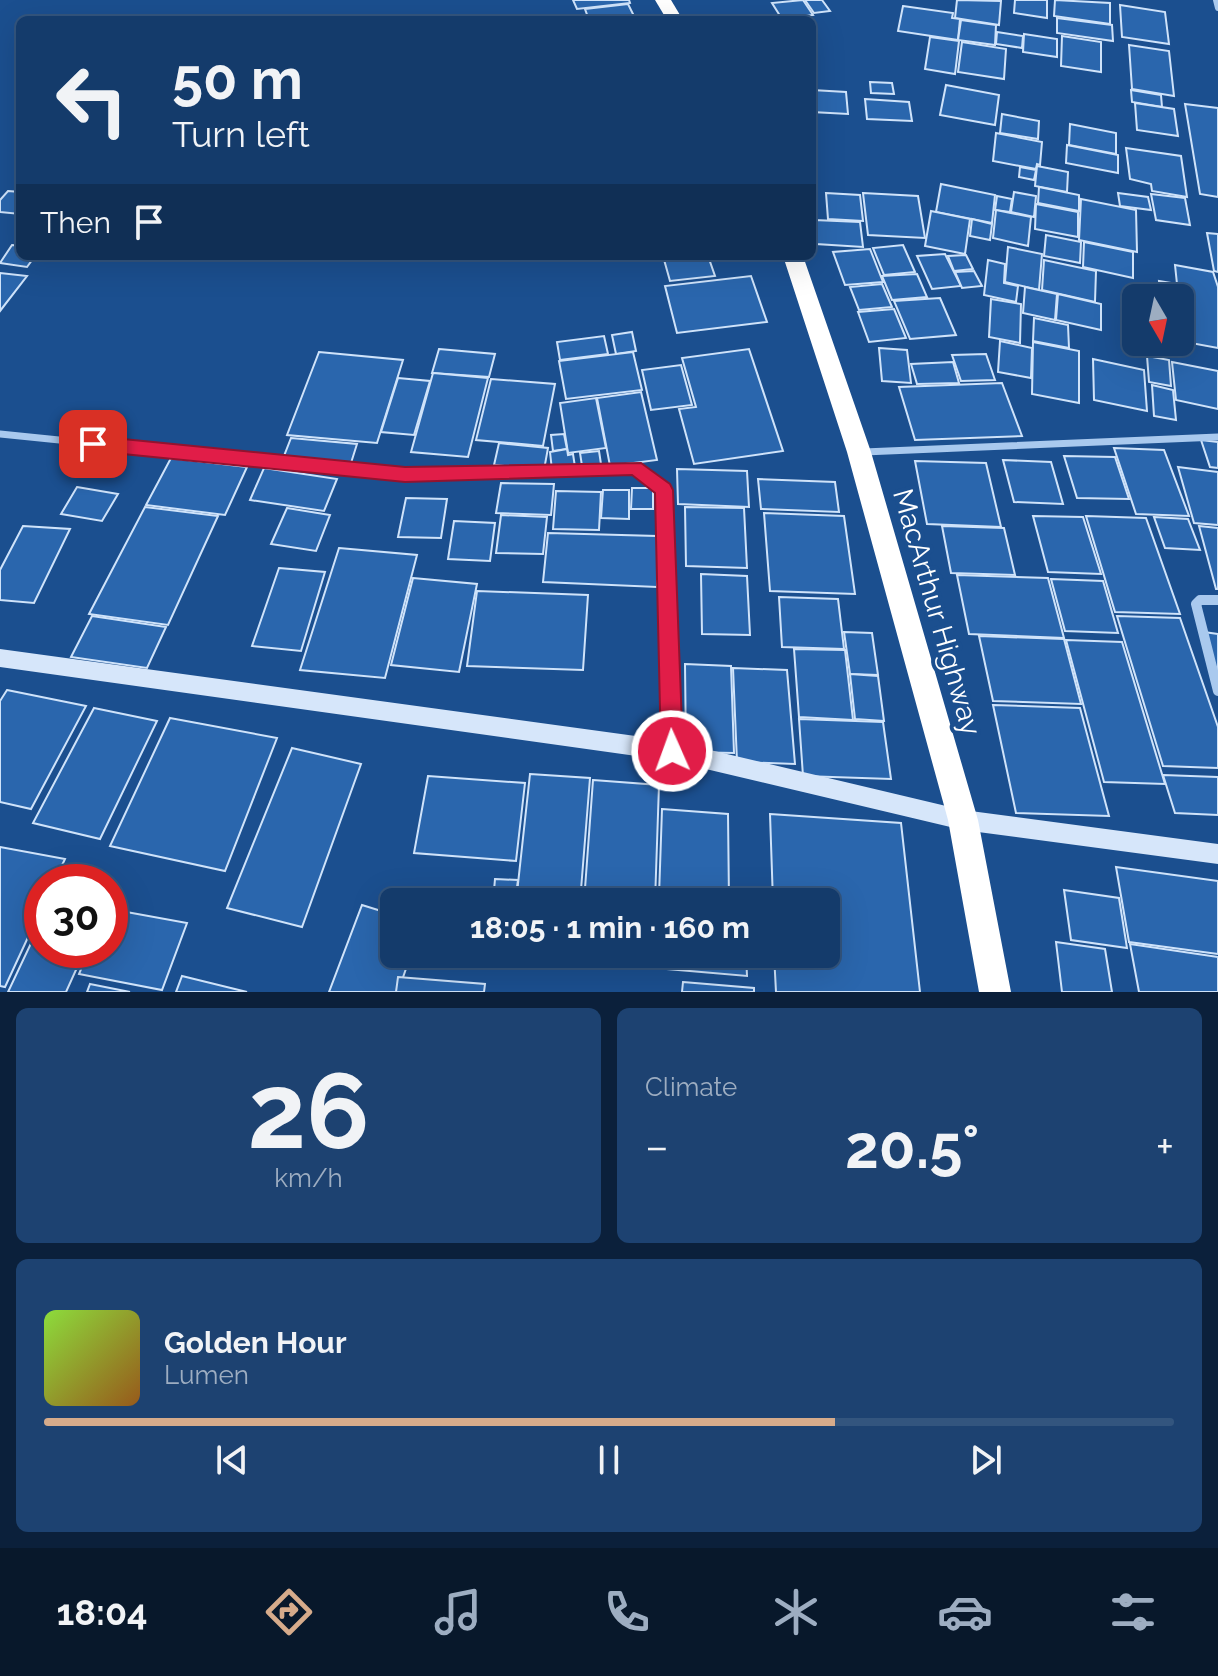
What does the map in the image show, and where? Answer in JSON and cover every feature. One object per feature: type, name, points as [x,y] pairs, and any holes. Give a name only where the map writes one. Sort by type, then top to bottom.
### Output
[{"type":"highway","name":"MacArthur Highway","points":[[794,260],[859,452],[963,820],[995,992]]},
{"type":"street","points":[[1216,0],[1218,8]]},
{"type":"street","points":[[0,434],[405,475],[635,468],[664,490],[672,751]]},
{"type":"street","points":[[859,452],[1218,437]]},
{"type":"street","points":[[1218,600],[1200,600],[1196,604],[1218,691]]},
{"type":"street","points":[[0,658],[672,751],[963,820],[1218,854]]},
{"type":"building","points":[[573,0],[629,0],[630,3],[577,9]]},
{"type":"building","points":[[803,0],[813,15],[780,16],[772,3]]},
{"type":"building","points":[[805,0],[822,0],[830,11],[814,13]]},
{"type":"building","points":[[957,0],[1001,1],[999,25],[955,18]]},
{"type":"building","points":[[1015,0],[1047,0],[1047,18],[1014,13]]},
{"type":"building","points":[[1055,0],[1110,3],[1110,24],[1054,16]]},
{"type":"building","points":[[628,4],[634,16],[588,16],[585,9]]},
{"type":"building","points":[[1120,5],[1165,12],[1169,44],[1122,37]]},
{"type":"building","points":[[903,6],[953,13],[952,18],[960,19],[958,40],[898,31]]},
{"type":"building","points":[[1057,18],[1112,25],[1113,41],[1057,33]]},
{"type":"building","points":[[961,20],[996,25],[995,45],[958,40]]},
{"type":"building","points":[[997,32],[1023,36],[1022,48],[996,44]]},
{"type":"building","points":[[1024,34],[1057,39],[1057,57],[1023,52]]},
{"type":"building","points":[[1062,36],[1101,42],[1101,72],[1061,66]]},
{"type":"building","points":[[930,37],[959,41],[955,74],[925,69]]},
{"type":"building","points":[[962,42],[1006,49],[1004,79],[958,72]]},
{"type":"building","points":[[1129,45],[1169,51],[1174,96],[1132,89]]},
{"type":"building","points":[[870,82],[892,83],[894,94],[871,93]]},
{"type":"building","points":[[946,85],[999,95],[995,125],[940,115]]},
{"type":"building","points":[[816,90],[846,92],[848,114],[816,112]]},
{"type":"building","points":[[1131,90],[1161,95],[1162,107],[1132,102]]},
{"type":"building","points":[[865,99],[909,102],[912,121],[867,119]]},
{"type":"building","points":[[1135,103],[1174,109],[1178,136],[1137,130]]},
{"type":"building","points":[[1185,104],[1218,108],[1218,197],[1200,194]]},
{"type":"building","points":[[1002,114],[1039,121],[1038,139],[1000,133]]},
{"type":"building","points":[[1070,124],[1116,133],[1116,154],[1069,145]]},
{"type":"building","points":[[996,133],[1042,142],[1040,165],[1037,164],[1036,169],[993,161]]},
{"type":"building","points":[[1067,145],[1118,155],[1118,173],[1066,163]]},
{"type":"building","points":[[1126,148],[1181,156],[1187,197],[1152,191],[1151,184],[1130,179]]},
{"type":"building","points":[[1037,166],[1068,172],[1067,192],[1035,186]]},
{"type":"building","points":[[1020,167],[1036,170],[1034,180],[1019,177]]},
{"type":"building","points":[[941,184],[995,195],[992,223],[936,212]]},
{"type":"building","points":[[1039,187],[1079,195],[1079,211],[1038,203]]},
{"type":"building","points":[[8,191],[16,192],[16,214],[0,212],[0,200]]},
{"type":"building","points":[[1014,192],[1036,196],[1034,217],[1011,212]]},
{"type":"building","points":[[826,193],[860,195],[863,221],[828,219]]},
{"type":"building","points":[[863,193],[918,196],[925,238],[868,235]]},
{"type":"building","points":[[1118,193],[1148,197],[1151,210],[1120,206]]},
{"type":"building","points":[[1151,194],[1185,198],[1190,225],[1156,220]]},
{"type":"building","points":[[997,196],[1012,199],[1010,212],[995,210]]},
{"type":"building","points":[[1081,199],[1136,210],[1137,252],[1079,240]]},
{"type":"building","points":[[1036,204],[1078,212],[1078,237],[1035,229]]},
{"type":"building","points":[[996,210],[1031,217],[1028,246],[993,238]]},
{"type":"building","points":[[931,211],[970,219],[965,254],[925,246]]},
{"type":"building","points":[[972,219],[992,224],[990,240],[970,236]]},
{"type":"building","points":[[816,220],[860,222],[863,247],[816,244]]},
{"type":"building","points":[[1207,233],[1218,234],[1218,272],[1214,271]]},
{"type":"building","points":[[1046,235],[1081,242],[1080,263],[1044,256]]},
{"type":"building","points":[[1084,242],[1133,252],[1133,278],[1083,267]]},
{"type":"building","points":[[12,245],[16,246],[16,260],[32,260],[27,267],[0,263]]},
{"type":"building","points":[[903,245],[915,272],[884,275],[873,248]]},
{"type":"building","points":[[1008,247],[1042,254],[1039,290],[1005,282]]},
{"type":"building","points":[[870,249],[883,282],[845,285],[833,252]]},
{"type":"building","points":[[945,254],[961,286],[932,289],[917,256]]},
{"type":"building","points":[[966,255],[973,269],[954,271],[948,256]]},
{"type":"building","points":[[664,260],[709,260],[715,276],[670,281]]},
{"type":"building","points":[[988,260],[1005,264],[1004,283],[1018,286],[1016,302],[984,295]]},
{"type":"building","points":[[1044,260],[1096,271],[1095,302],[1042,290]]},
{"type":"building","points":[[1175,265],[1213,272],[1218,287],[1218,348],[1194,344],[1194,284],[1177,284]]},
{"type":"building","points":[[974,271],[982,286],[962,288],[955,272]]},
{"type":"building","points":[[0,273],[27,276],[0,311]]},
{"type":"building","points":[[917,274],[927,297],[892,300],[882,276]]},
{"type":"building","points":[[751,276],[767,322],[677,333],[665,286]]},
{"type":"building","points":[[882,284],[892,307],[859,310],[850,287]]},
{"type":"building","points":[[1025,287],[1057,294],[1055,320],[1023,313]]},
{"type":"building","points":[[1058,294],[1101,304],[1101,330],[1056,320]]},
{"type":"building","points":[[940,298],[956,335],[910,339],[894,301]]},
{"type":"building","points":[[991,299],[1021,304],[1020,343],[989,337]]},
{"type":"building","points":[[894,309],[906,338],[869,342],[858,312]]},
{"type":"building","points":[[1034,318],[1068,325],[1069,348],[1033,341]]},
{"type":"building","points":[[632,332],[636,351],[616,354],[612,335]]},
{"type":"building","points":[[604,336],[608,354],[560,360],[557,342]]},
{"type":"building","points":[[1000,341],[1032,348],[1031,378],[998,372]]},
{"type":"building","points":[[1033,342],[1079,351],[1079,403],[1032,394]]},
{"type":"building","points":[[879,348],[907,350],[911,383],[882,381]]},
{"type":"building","points":[[439,349],[495,354],[489,377],[432,373]]},
{"type":"building","points":[[749,349],[783,451],[694,464],[679,409],[696,407],[682,358]]},
{"type":"building","points":[[319,352],[403,360],[377,443],[287,435]]},
{"type":"building","points":[[633,352],[642,390],[566,399],[559,361]]},
{"type":"building","points":[[986,354],[995,380],[961,381],[952,355]]},
{"type":"building","points":[[1147,356],[1169,360],[1171,386],[1149,382]]},
{"type":"building","points":[[1093,359],[1144,370],[1147,411],[1094,400]]},
{"type":"building","points":[[953,362],[959,383],[917,384],[911,364]]},
{"type":"building","points":[[1172,362],[1218,371],[1218,409],[1176,400]]},
{"type":"building","points":[[681,365],[692,405],[651,410],[642,370]]},
{"type":"building","points":[[433,373],[488,378],[468,457],[411,452]]},
{"type":"building","points":[[398,378],[430,381],[414,435],[381,432]]},
{"type":"building","points":[[491,379],[555,384],[543,446],[476,440]]},
{"type":"building","points":[[1002,383],[1022,436],[915,440],[899,387]]},
{"type":"building","points":[[1152,385],[1173,390],[1176,420],[1154,416]]},
{"type":"building","points":[[641,392],[657,460],[610,466],[597,398]]},
{"type":"building","points":[[596,398],[606,448],[568,453],[560,403]]},
{"type":"building","points":[[564,434],[567,449],[553,451],[551,435]]},
{"type":"building","points":[[291,438],[357,444],[351,463],[284,456]]},
{"type":"building","points":[[1201,440],[1218,442],[1218,468],[1210,467]]},
{"type":"building","points":[[499,443],[548,448],[544,470],[494,465]]},
{"type":"building","points":[[1114,448],[1164,450],[1189,516],[1136,514]]},
{"type":"building","points":[[567,449],[568,455],[573,454],[575,467],[552,470],[550,452]]},
{"type":"building","points":[[599,451],[601,464],[582,466],[580,453]]},
{"type":"building","points":[[1064,456],[1115,457],[1129,499],[1077,498]]},
{"type":"building","points":[[171,458],[247,467],[225,515],[146,505]]},
{"type":"building","points":[[1003,460],[1051,462],[1063,504],[1014,502]]},
{"type":"building","points":[[915,461],[986,463],[1001,527],[927,524]]},
{"type":"building","points":[[1178,467],[1218,472],[1218,525],[1194,523]]},
{"type":"building","points":[[264,468],[337,479],[324,511],[250,500]]},
{"type":"building","points":[[677,469],[747,471],[749,507],[678,504]]},
{"type":"building","points":[[758,479],[835,482],[839,512],[761,509]]},
{"type":"building","points":[[501,483],[554,484],[551,515],[496,513]]},
{"type":"building","points":[[77,487],[118,494],[102,521],[61,514]]},
{"type":"building","points":[[632,488],[653,488],[653,509],[631,509]]},
{"type":"building","points":[[603,490],[629,490],[629,519],[601,518]]},
{"type":"building","points":[[556,491],[601,492],[599,530],[553,529]]},
{"type":"building","points":[[406,498],[447,499],[441,538],[398,537]]},
{"type":"building","points":[[145,507],[218,516],[168,625],[89,614]]},
{"type":"building","points":[[685,507],[744,508],[747,568],[686,566]]},
{"type":"building","points":[[287,508],[330,515],[316,551],[271,544]]},
{"type":"building","points":[[764,513],[844,516],[855,594],[770,591]]},
{"type":"building","points":[[501,515],[547,517],[543,554],[496,553]]},
{"type":"building","points":[[1033,516],[1083,517],[1101,574],[1048,572]]},
{"type":"building","points":[[1086,516],[1146,518],[1180,614],[1115,612]]},
{"type":"building","points":[[1154,517],[1188,519],[1200,550],[1165,548]]},
{"type":"building","points":[[454,521],[495,523],[490,561],[448,559]]},
{"type":"building","points":[[23,526],[70,529],[34,603],[0,600],[0,570]]},
{"type":"building","points":[[942,526],[1004,528],[1015,575],[951,573]]},
{"type":"building","points":[[1199,526],[1218,528],[1218,589],[1216,589]]},
{"type":"building","points":[[548,533],[657,536],[657,587],[543,582]]},
{"type":"building","points":[[339,548],[417,555],[385,678],[300,670]]},
{"type":"building","points":[[279,568],[325,572],[301,651],[252,646]]},
{"type":"building","points":[[701,574],[747,576],[750,635],[702,634]]},
{"type":"building","points":[[957,575],[1048,578],[1064,638],[969,634]]},
{"type":"building","points":[[413,578],[477,584],[459,672],[391,665]]},
{"type":"building","points":[[1051,579],[1103,581],[1118,633],[1065,631]]},
{"type":"building","points":[[477,591],[588,595],[583,670],[467,666]]},
{"type":"building","points":[[779,597],[838,599],[844,649],[782,647]]},
{"type":"building","points":[[92,616],[166,627],[147,668],[71,657]]},
{"type":"building","points":[[1117,616],[1180,618],[1218,727],[1218,768],[1163,766]]},
{"type":"building","points":[[844,632],[872,633],[878,675],[850,674]]},
{"type":"building","points":[[1204,632],[1218,634],[1218,684]]},
{"type":"building","points":[[979,636],[1064,639],[1081,704],[993,701]]},
{"type":"building","points":[[1066,640],[1122,642],[1165,784],[1104,782]]},
{"type":"building","points":[[794,649],[845,650],[853,720],[799,717]]},
{"type":"building","points":[[685,664],[731,666],[734,753],[686,752]]},
{"type":"building","points":[[733,668],[787,670],[795,764],[737,762]]},
{"type":"building","points":[[850,674],[878,676],[884,721],[855,719]]},
{"type":"building","points":[[7,690],[86,706],[31,809],[0,802],[0,701]]},
{"type":"building","points":[[993,705],[1080,708],[1109,816],[1016,813]]},
{"type":"building","points":[[94,708],[157,721],[100,839],[33,823]]},
{"type":"building","points":[[170,718],[277,738],[225,871],[110,846]]},
{"type":"building","points":[[799,719],[883,722],[891,779],[803,776]]},
{"type":"building","points":[[292,748],[361,764],[302,927],[227,908]]},
{"type":"building","points":[[530,774],[590,778],[581,888],[518,888]]},
{"type":"building","points":[[1163,775],[1218,777],[1218,815],[1175,813]]},
{"type":"building","points":[[428,776],[525,783],[516,861],[414,853]]},
{"type":"building","points":[[593,780],[659,785],[655,888],[585,888]]},
{"type":"building","points":[[662,809],[728,814],[729,888],[659,888]]},
{"type":"building","points":[[770,814],[901,823],[920,992],[776,992],[775,968],[840,968],[840,888],[773,888]]},
{"type":"building","points":[[0,847],[65,859],[63,864],[24,864],[24,946],[5,987],[0,986]]},
{"type":"building","points":[[1116,867],[1218,881],[1218,954],[1129,942]]},
{"type":"building","points":[[495,879],[518,880],[517,888],[494,888]]},
{"type":"building","points":[[1064,890],[1119,898],[1127,948],[1071,940]]},
{"type":"building","points":[[362,905],[380,911],[380,968],[406,968],[398,992],[329,992]]},
{"type":"building","points":[[128,912],[187,923],[162,990],[79,974],[82,968],[128,968]]},
{"type":"building","points":[[1056,942],[1105,949],[1112,992],[1062,992]]},
{"type":"building","points":[[1130,944],[1218,957],[1218,992],[1139,992]]},
{"type":"building","points":[[24,958],[24,968],[77,968],[66,992],[8,992]]},
{"type":"building","points":[[655,968],[747,968],[747,976]]},
{"type":"building","points":[[182,976],[247,992],[176,992]]},
{"type":"building","points":[[398,977],[485,984],[484,992],[396,992]]},
{"type":"building","points":[[683,982],[754,988],[754,992],[682,992]]},
{"type":"building","points":[[90,984],[130,992],[87,992]]},
{"type":"route","points":[[93,444],[405,475],[635,468],[664,490],[672,751]]}]
